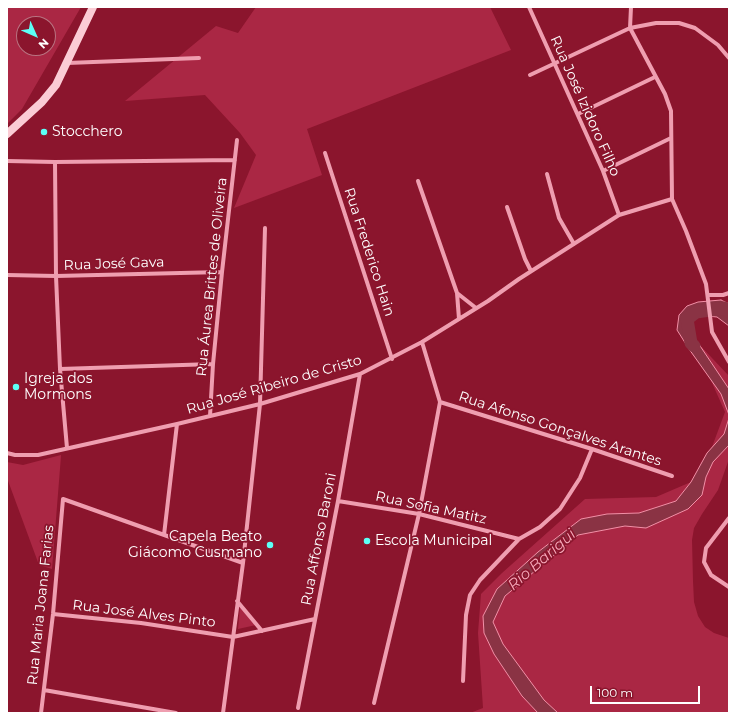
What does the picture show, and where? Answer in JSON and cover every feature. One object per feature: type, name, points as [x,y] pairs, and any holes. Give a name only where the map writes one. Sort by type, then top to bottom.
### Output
[{"type":"main road","points":[[7,134],[42,102],[56,85],[93,7]]},
{"type":"street","name":"Rua José Izidoro Filho","points":[[529,7],[603,171],[619,215]]},
{"type":"street","points":[[631,7],[630,28],[665,94],[671,112],[672,199],[706,284],[712,332],[729,362]]},
{"type":"street","points":[[530,76],[630,28],[656,23],[679,23],[695,28],[718,45],[729,58]]},
{"type":"street","points":[[66,63],[199,58]]},
{"type":"street","points":[[578,114],[655,77]]},
{"type":"street","points":[[603,171],[672,138]]},
{"type":"street","name":"Rua Áurea Brittes de Oliveira","points":[[210,416],[213,364],[222,272],[237,140]]},
{"type":"street","name":"Rua Frederico Hain","points":[[325,153],[392,359]]},
{"type":"street","points":[[7,161],[55,162],[235,160]]},
{"type":"street","points":[[55,162],[56,276],[60,369],[67,448]]},
{"type":"street","points":[[547,174],[559,218],[574,244]]},
{"type":"street","points":[[418,181],[457,294],[459,319]]},
{"type":"street","name":"Rua José Ribeiro de Cristo","points":[[7,453],[15,455],[38,455],[177,424],[260,404],[360,374],[392,359],[422,342],[619,215],[672,199]]},
{"type":"street","points":[[507,208],[525,259],[532,272]]},
{"type":"street","points":[[223,713],[243,563],[260,404],[265,228]]},
{"type":"street","name":"Rua José Gava","points":[[7,275],[56,276],[222,272]]},
{"type":"street","points":[[708,297],[729,293]]},
{"type":"street","points":[[457,294],[476,308]]},
{"type":"street","points":[[374,704],[419,514],[440,402],[422,342]]},
{"type":"street","points":[[60,369],[213,364]]},
{"type":"street","name":"Rua Affonso Baroni","points":[[298,708],[338,502],[360,374]]},
{"type":"street","name":"Rua Afonso Gonçalves Arantes","points":[[440,402],[592,449],[672,476]]},
{"type":"street","points":[[177,424],[164,535],[243,563]]},
{"type":"street","points":[[463,681],[466,615],[470,595],[480,580],[519,539],[540,527],[560,509],[580,478],[592,449]]},
{"type":"street","name":"Rua Maria Joana Farias","points":[[41,713],[53,614],[64,499],[164,535]]},
{"type":"street","name":"Rua Sofia Matitz","points":[[338,502],[419,514],[519,539]]},
{"type":"street","points":[[729,518],[706,548],[704,562],[711,575],[729,587]]},
{"type":"street","points":[[238,602],[262,631]]},
{"type":"street","name":"Rua José Alves Pinto","points":[[53,614],[141,623],[233,637]]},
{"type":"street","points":[[233,637],[315,619]]},
{"type":"street","points":[[44,690],[176,713]]},
{"type":"shaded area","points":[[7,7],[81,7],[56,50],[56,16],[16,16],[16,56],[53,56],[22,109],[7,124]]},
{"type":"shaded area","points":[[256,7],[490,7],[511,50],[307,129],[322,175],[234,208],[256,155],[240,133],[205,95],[125,101],[216,26],[238,33]]},
{"type":"shaded area","points":[[683,314],[689,321],[689,330],[694,339],[729,376],[729,459],[718,490],[694,528],[692,540],[694,602],[698,616],[705,627],[714,633],[729,638],[729,713],[546,713],[501,641],[484,633],[494,654],[522,696],[538,713],[470,713],[483,708],[478,633],[481,594],[502,573],[585,499],[656,497],[691,482],[676,501],[639,513],[617,514],[674,515],[709,455],[725,412],[705,367],[681,335],[678,320]]},
{"type":"shaded area","points":[[61,455],[52,569],[39,565],[7,478],[7,462],[23,465]]},
{"type":"shaded area","points":[[240,607],[256,625],[238,629]]},
{"type":"water","points":[[721,300],[729,304],[729,326],[717,317],[697,315],[686,325],[729,389],[729,415],[721,394],[677,330],[679,315],[687,306],[698,302]]},
{"type":"water","points":[[729,418],[729,445],[713,462],[706,477],[702,495],[688,509],[646,528],[625,526],[578,535],[505,596],[493,622],[503,644],[544,700],[558,713],[538,713],[522,696],[494,654],[484,633],[483,616],[497,589],[538,552],[581,519],[607,514],[639,513],[676,501],[691,482],[707,453],[724,434]]},
{"type":"waterway","name":"Rio Barigui","points":[[694,346],[691,343],[687,319],[696,312],[724,308],[729,312]]},
{"type":"place","name":"Stocchero","points":[[44,132]]},
{"type":"place","name":"Igreja dos Mormons","points":[[16,387]]},
{"type":"place","name":"Escola Municipal","points":[[367,541]]},
{"type":"place","name":"Capela Beato Giácomo Cusmano","points":[[270,545]]}]
